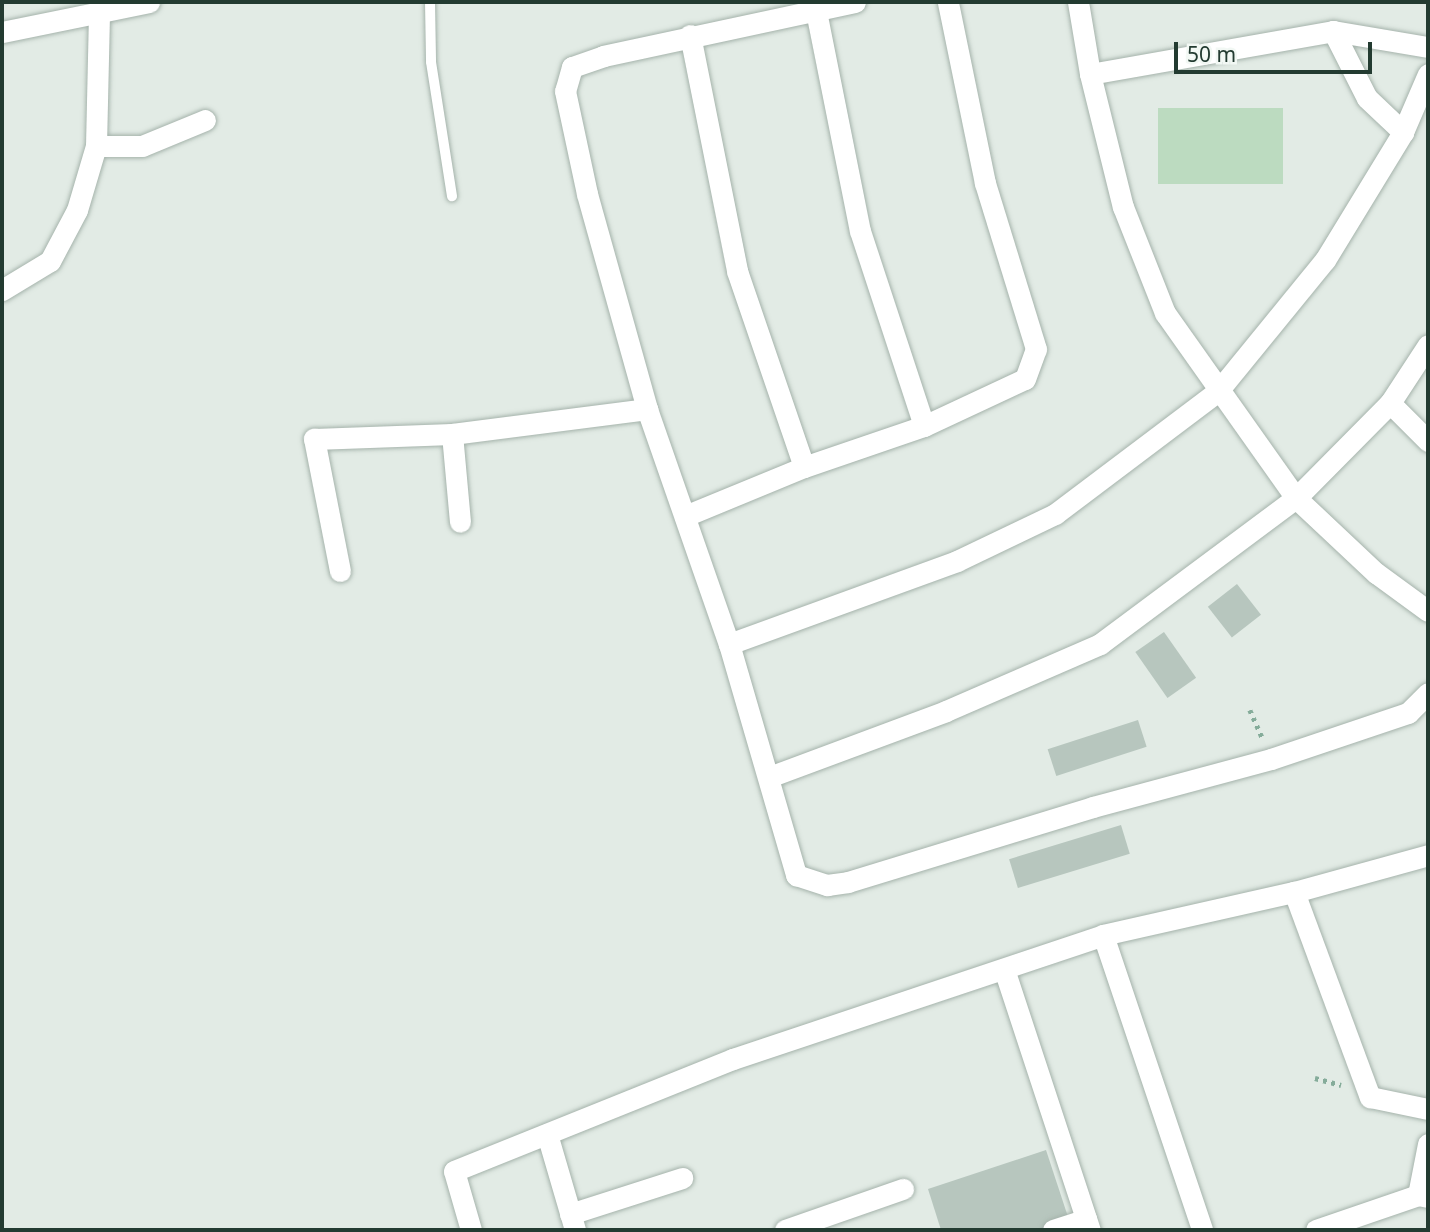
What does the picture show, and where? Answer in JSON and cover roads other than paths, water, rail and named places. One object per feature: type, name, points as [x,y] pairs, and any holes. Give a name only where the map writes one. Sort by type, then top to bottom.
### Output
[{"type":"street","points":[[2,32],[58,10],[99,13],[149,2]]},
{"type":"street","points":[[855,2],[691,35],[572,67],[565,91],[587,194],[647,409],[729,644],[796,875],[827,885],[1271,759],[1408,713],[1428,693]]},
{"type":"street","points":[[684,516],[804,467],[924,426],[1026,379],[1036,349],[985,183],[948,2]]},
{"type":"street","points":[[1078,2],[1090,74],[1123,207],[1165,313],[1296,498],[1376,573],[1428,611]]},
{"type":"street","points":[[816,11],[860,231],[924,426]]},
{"type":"street","points":[[2,290],[50,261],[77,210],[96,146],[99,13]]},
{"type":"street","points":[[1090,74],[1333,32],[1428,47]]},
{"type":"street","points":[[1333,32],[1367,98],[1403,132]]},
{"type":"street","points":[[691,35],[737,271],[804,467]]},
{"type":"street","points":[[729,644],[957,561],[1055,514],[1218,391],[1325,260],[1403,132],[1428,74]]},
{"type":"street","points":[[96,146],[142,146],[205,120]]},
{"type":"street","points":[[769,777],[946,711],[1100,644],[1296,498],[1390,403],[1428,345]]},
{"type":"street","points":[[1390,403],[1428,441]]},
{"type":"street","points":[[340,571],[314,439],[452,434],[647,409]]},
{"type":"street","points":[[452,434],[460,522]]},
{"type":"street","points":[[471,1230],[454,1171],[733,1059],[1103,935],[1294,892],[1428,855]]},
{"type":"street","points":[[1294,892],[1370,1097],[1428,1108]]},
{"type":"street","points":[[1103,935],[1202,1230]]},
{"type":"street","points":[[1004,969],[1088,1224],[1053,1230]]},
{"type":"street","points":[[547,1134],[573,1222],[682,1178]]},
{"type":"street","points":[[1316,1230],[1423,1196],[1428,1144]]},
{"type":"street","points":[[785,1230],[902,1189]]},
{"type":"lane","points":[[430,2],[431,62],[452,196]]}]
